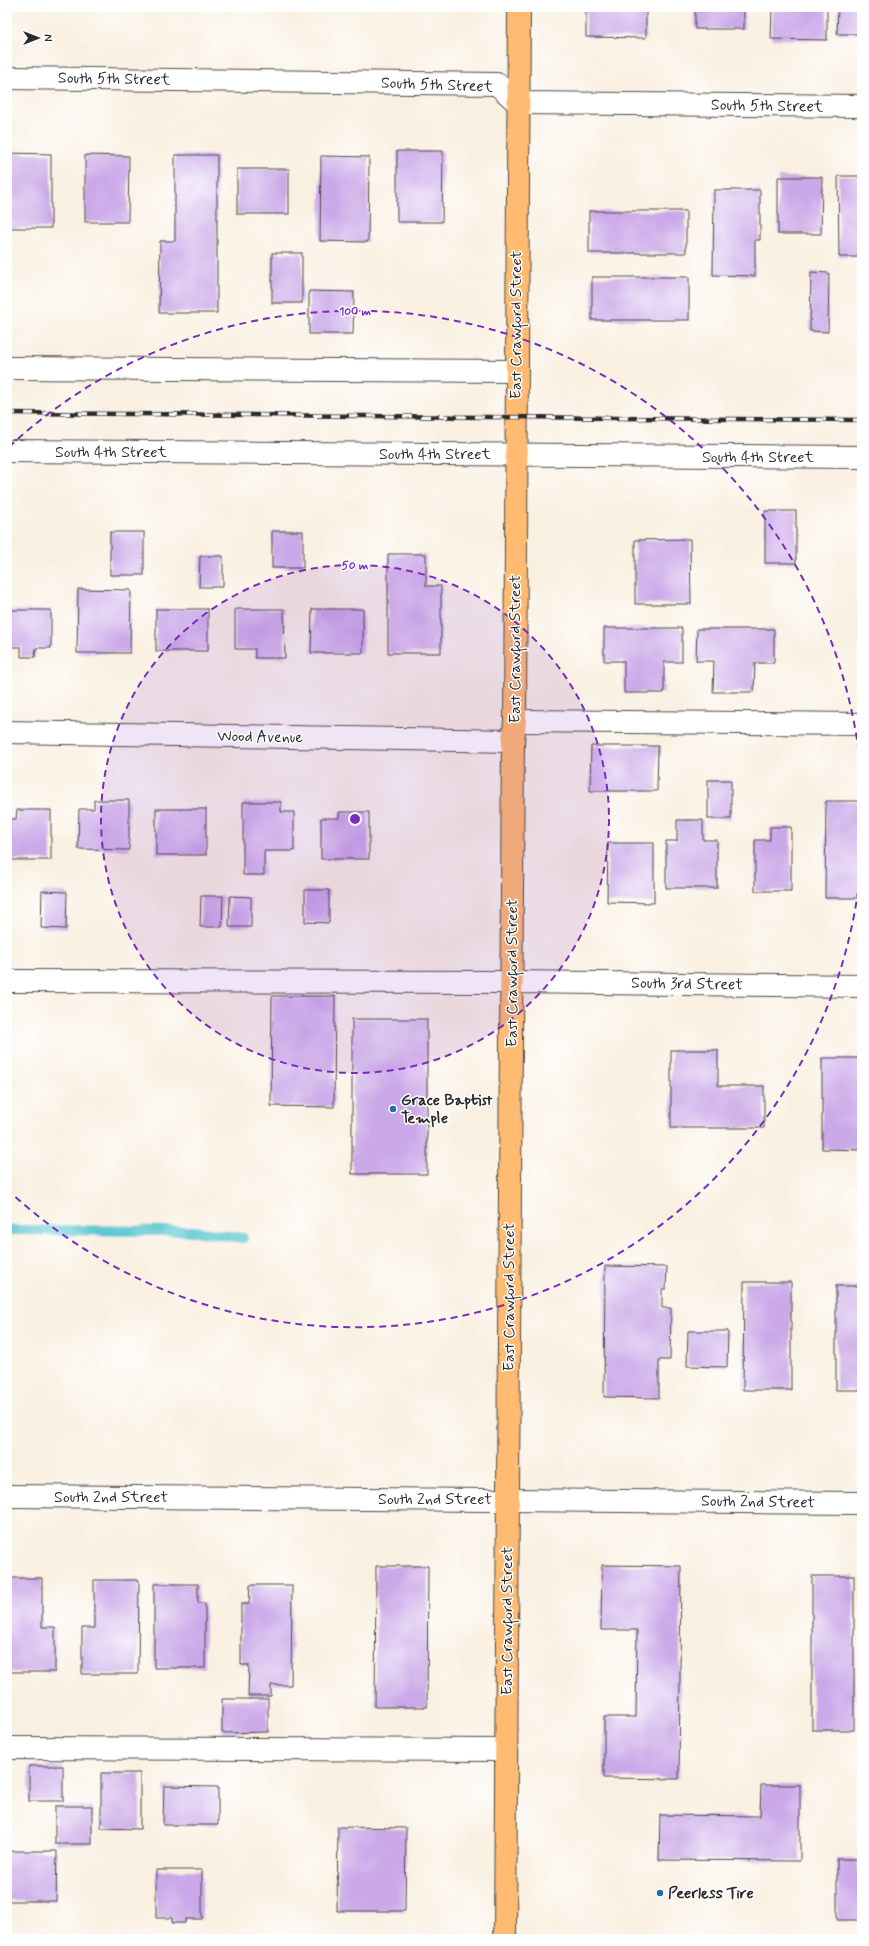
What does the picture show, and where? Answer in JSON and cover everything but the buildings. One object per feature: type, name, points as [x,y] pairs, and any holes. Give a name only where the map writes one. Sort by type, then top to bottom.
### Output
[{"type":"main road","name":"East Crawford Street","points":[[505,1939],[519,7]]},
{"type":"street","name":"South 5th Street","points":[[7,78],[497,84],[518,103],[862,106]]},
{"type":"street","points":[[7,368],[516,370]]},
{"type":"street","name":"South 4th Street","points":[[7,451],[862,457]]},
{"type":"street","name":"Wood Avenue","points":[[7,732],[514,731],[862,724]]},
{"type":"street","name":"South 3rd Street","points":[[7,981],[512,982],[862,986]]},
{"type":"street","name":"South 2nd Street","points":[[7,1496],[862,1503]]},
{"type":"street","points":[[7,1748],[506,1750]]},
{"type":"waterway","points":[[7,1230],[194,1231],[243,1238]]},
{"type":"railway","points":[[7,413],[862,420]]},
{"type":"place","name":"Grace Baptist Temple","points":[[393,1109]]},
{"type":"place","name":"Peerless Tire","points":[[660,1893]]}]
